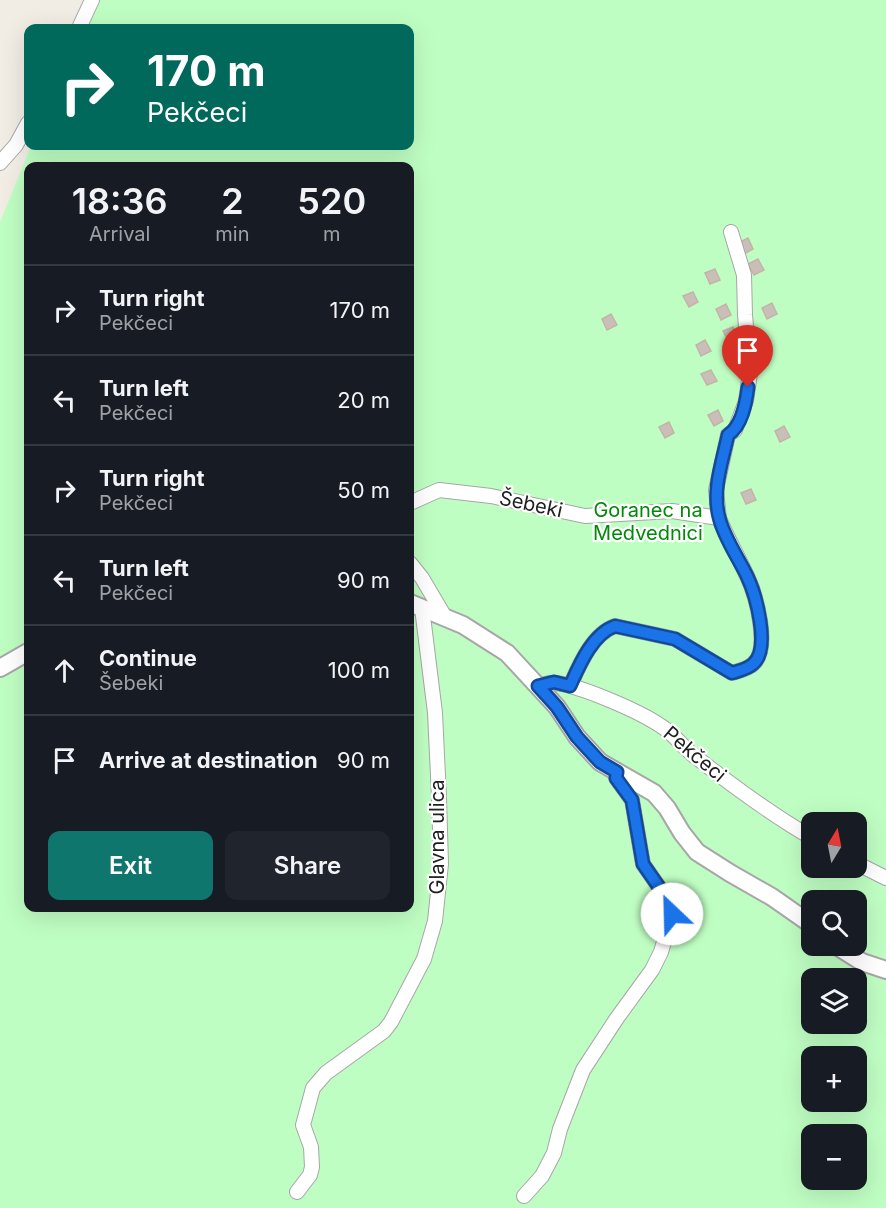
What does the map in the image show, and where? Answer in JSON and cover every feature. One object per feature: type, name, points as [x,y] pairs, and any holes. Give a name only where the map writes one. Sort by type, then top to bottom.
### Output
[{"type":"street","points":[[81,24],[92,0]]},
{"type":"street","points":[[0,163],[24,130]]},
{"type":"street","points":[[570,686],[601,634],[615,626],[675,639],[732,673],[754,664],[762,650],[761,625],[748,578],[728,541],[719,518],[716,490],[728,435],[735,430],[746,401],[750,373],[744,275],[731,232]]},
{"type":"street","name":"Šebeki","points":[[414,501],[440,490],[491,496],[585,516],[672,511],[719,518]]},
{"type":"street","points":[[414,567],[445,617]]},
{"type":"street","points":[[416,606],[463,625],[507,653],[557,707],[584,746],[600,762],[654,793],[698,852],[801,917]]},
{"type":"street","name":"Glavna ulica","points":[[297,1192],[310,1175],[312,1167],[310,1147],[303,1125],[313,1088],[326,1073],[384,1031],[391,1022],[424,959],[435,921],[441,864],[435,713],[416,606]]},
{"type":"street","points":[[0,668],[24,654]]},
{"type":"street","name":"Pekčeci","points":[[538,686],[554,682],[570,686],[658,723],[690,752],[747,797],[801,831]]},
{"type":"street","points":[[524,1196],[542,1176],[554,1153],[560,1129],[583,1070],[652,970],[669,928],[672,914],[668,900],[643,864],[632,800],[616,778],[617,772]]},
{"type":"street","points":[[867,868],[886,878]]},
{"type":"street","points":[[852,956],[862,962],[886,970]]},
{"type":"green space","name":"Goranec na Medvednici","points":[[91,0],[886,0],[886,1208],[0,1208],[0,222],[24,163],[24,912],[414,912],[414,162],[24,162],[29,150],[414,150],[414,24],[81,24]]},
{"type":"building","points":[[748,238],[753,249],[744,254],[738,243]]},
{"type":"building","points":[[758,259],[764,270],[754,275],[748,264]]},
{"type":"building","points":[[715,269],[720,280],[710,284],[705,273]]},
{"type":"building","points":[[693,292],[698,302],[689,307],[683,296]]},
{"type":"building","points":[[772,303],[777,314],[767,319],[762,308]]},
{"type":"building","points":[[726,304],[731,315],[721,320],[716,309]]},
{"type":"building","points":[[611,314],[617,325],[607,330],[602,319]]},
{"type":"building","points":[[733,327],[738,337],[729,342],[723,331]]},
{"type":"building","points":[[705,340],[711,351],[701,356],[696,345]]},
{"type":"building","points":[[711,370],[717,381],[707,385],[701,374]]},
{"type":"building","points":[[718,410],[723,421],[714,426],[708,415]]},
{"type":"building","points":[[669,422],[674,433],[665,438],[659,427]]},
{"type":"building","points":[[784,426],[790,437],[780,442],[775,431]]},
{"type":"building","points":[[751,489],[756,500],[746,504],[741,493]]},
{"type":"route","points":[[672,914],[668,900],[643,864],[632,800],[616,778],[617,772],[600,762],[577,737],[557,707],[538,686],[554,682],[570,686],[601,634],[615,626],[675,639],[732,673],[754,664],[762,650],[761,625],[748,578],[728,541],[719,518],[716,490],[728,435],[735,430],[746,401],[748,387]]}]
